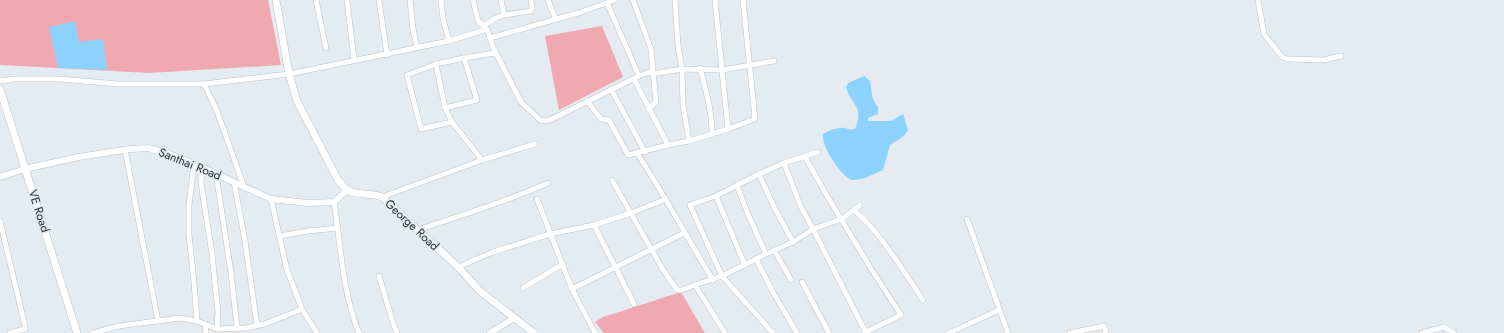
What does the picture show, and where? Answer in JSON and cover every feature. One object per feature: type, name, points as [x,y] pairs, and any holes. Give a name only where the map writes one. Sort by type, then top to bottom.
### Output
[{"type":"main road","points":[[276,0],[289,74],[297,101],[338,180],[347,190]]},
{"type":"main road","name":"VE Road","points":[[0,89],[77,333]]},
{"type":"main road","name":"George Road","points":[[347,190],[354,193],[376,194],[382,197],[458,267],[481,292],[534,333]]},
{"type":"street","points":[[316,0],[326,48]]},
{"type":"street","points":[[347,0],[354,60]]},
{"type":"street","points":[[379,0],[386,55]]},
{"type":"street","points":[[410,0],[413,29],[417,47]]},
{"type":"street","points":[[441,0],[443,19],[449,41]]},
{"type":"street","points":[[473,0],[478,21],[485,28],[520,102],[540,120],[546,121],[552,119],[611,89],[639,76],[652,72],[700,68],[722,70],[749,64],[774,61]]},
{"type":"street","points":[[501,0],[504,15]]},
{"type":"street","points":[[0,81],[14,79],[59,79],[118,84],[204,84],[289,74],[449,41],[485,28],[496,18],[504,15],[531,11],[531,0]]},
{"type":"street","points":[[548,0],[556,20]]},
{"type":"street","points":[[490,38],[556,20],[616,0]]},
{"type":"street","points":[[633,0],[651,49],[656,102],[648,109]]},
{"type":"street","points":[[675,0],[678,46],[682,69],[683,105],[689,141]]},
{"type":"street","points":[[715,0],[728,129]]},
{"type":"street","points":[[587,101],[601,120],[609,120],[628,155],[689,141],[755,119],[743,0]]},
{"type":"street","points":[[1258,0],[1264,34],[1282,57],[1288,59],[1323,60],[1341,56]]},
{"type":"street","points":[[607,4],[639,76]]},
{"type":"street","points":[[452,122],[421,129],[407,75],[436,64],[496,52]]},
{"type":"street","points":[[445,108],[477,100],[464,58]]},
{"type":"street","points":[[436,64],[445,108],[452,122],[482,160]]},
{"type":"street","points":[[700,68],[712,116],[712,134]]},
{"type":"street","points":[[634,79],[648,109],[668,145]]},
{"type":"street","points":[[204,84],[217,111],[244,187]]},
{"type":"street","points":[[611,89],[645,152]]},
{"type":"street","points":[[382,197],[482,160],[535,144]]},
{"type":"street","name":"Santhai Road","points":[[0,177],[25,169],[78,157],[148,148],[172,155],[202,167],[271,199],[308,203],[334,202]]},
{"type":"street","points":[[124,150],[158,321]]},
{"type":"street","points":[[637,152],[713,280]]},
{"type":"street","points":[[773,333],[722,276],[690,204],[716,196],[784,163],[818,152]]},
{"type":"street","points":[[784,163],[801,207],[865,331],[868,331],[901,315],[870,267],[805,157]]},
{"type":"street","points":[[194,164],[189,204],[189,235],[197,321]]},
{"type":"street","points":[[202,167],[201,183],[212,254],[218,312],[217,329]]},
{"type":"street","points":[[216,174],[231,273],[237,327]]},
{"type":"street","points":[[759,174],[772,205],[793,242]]},
{"type":"street","points":[[612,180],[677,290],[682,290],[722,276],[793,242],[814,230],[842,218],[860,205]]},
{"type":"street","points":[[234,182],[245,241],[257,325]]},
{"type":"street","points":[[418,230],[520,196],[548,184]]},
{"type":"street","points":[[737,185],[747,212],[766,254]]},
{"type":"street","points":[[347,190],[334,202],[343,272],[351,308],[359,333]]},
{"type":"street","points":[[716,196],[745,265]]},
{"type":"street","points":[[271,199],[287,270],[302,309],[317,333]]},
{"type":"street","points":[[537,199],[572,289],[595,333]]},
{"type":"street","points":[[458,267],[493,252],[550,234],[594,225],[631,213],[666,199]]},
{"type":"street","points":[[854,210],[864,218],[877,234],[923,300]]},
{"type":"street","points":[[967,219],[1008,333]]},
{"type":"street","points":[[0,221],[25,326],[25,329],[10,333]]},
{"type":"street","points":[[594,225],[634,304]]},
{"type":"street","points":[[280,236],[308,230],[338,228]]},
{"type":"street","points":[[572,289],[651,248],[684,233]]},
{"type":"street","points":[[774,250],[791,280]]},
{"type":"street","points":[[756,259],[774,294],[797,333]]},
{"type":"street","points":[[523,288],[563,264]]},
{"type":"street","points":[[379,276],[397,333]]},
{"type":"street","points":[[802,282],[829,333]]},
{"type":"street","points":[[695,285],[725,333]]},
{"type":"street","points":[[93,333],[119,326],[180,318],[197,321],[217,329],[237,327],[246,328],[265,324],[302,309]]},
{"type":"street","points":[[949,333],[999,310]]},
{"type":"street","points":[[490,333],[514,318]]},
{"type":"street","points":[[205,325],[206,333]]},
{"type":"street","points":[[1070,333],[1104,326],[1106,333]]},
{"type":"street","points":[[1422,333],[1444,327],[1454,333]]},
{"type":"shaded area","points":[[0,0],[268,0],[281,65],[149,73],[0,65]]},
{"type":"shaded area","points":[[602,26],[623,77],[559,110],[545,36]]},
{"type":"shaded area","points":[[681,292],[705,333],[604,333],[595,322],[603,317]]},
{"type":"water","points":[[75,21],[79,42],[103,39],[107,70],[58,68],[49,27]]},
{"type":"water","points":[[864,76],[870,81],[873,98],[878,107],[878,114],[868,118],[868,121],[891,121],[903,114],[908,130],[904,136],[890,145],[883,170],[865,178],[853,180],[843,174],[828,153],[823,139],[823,134],[840,128],[855,129],[859,115],[858,110],[846,87],[848,83]]}]
